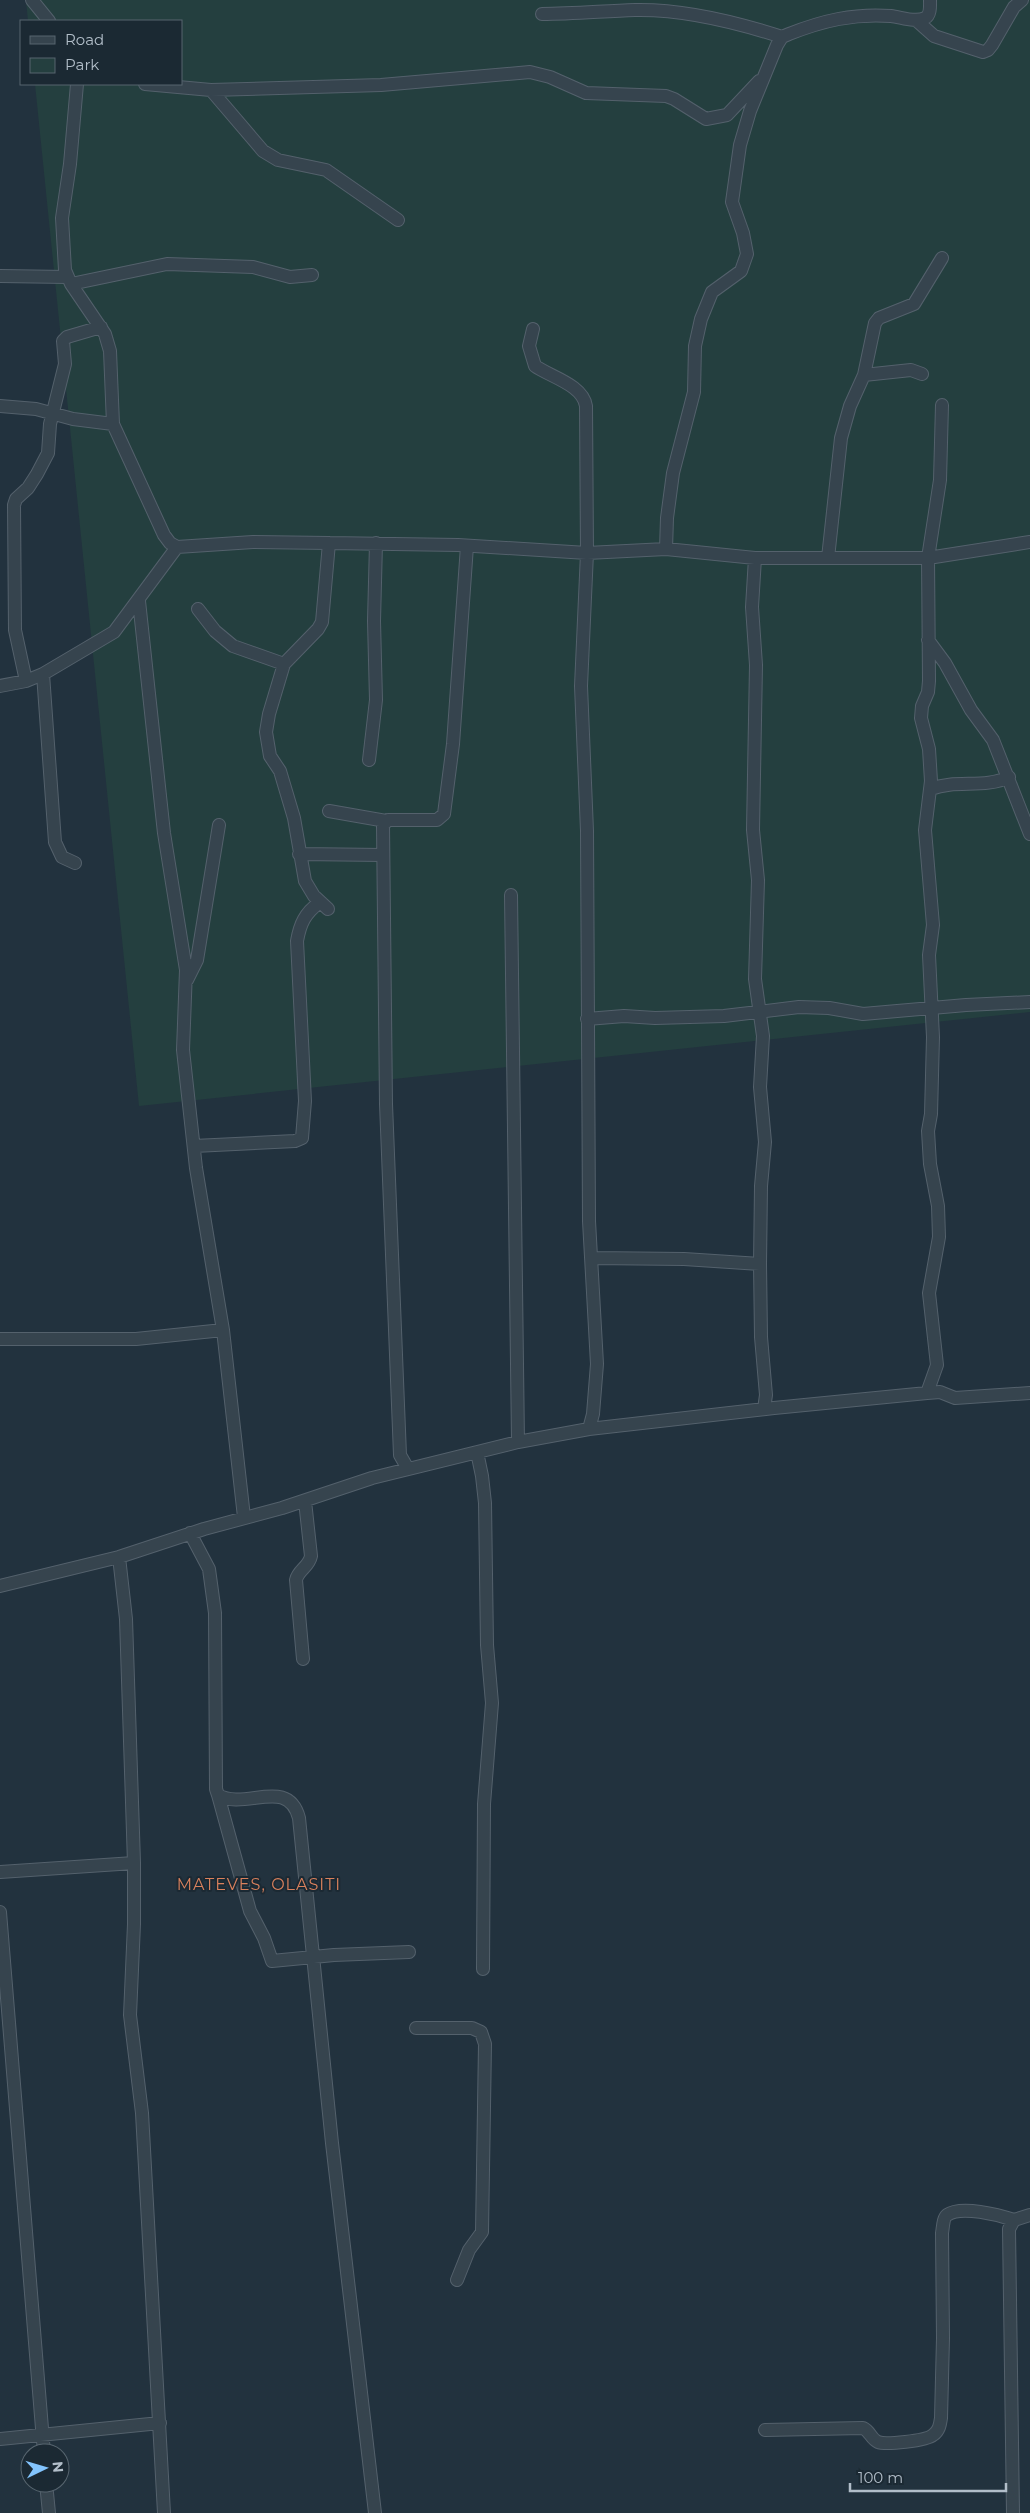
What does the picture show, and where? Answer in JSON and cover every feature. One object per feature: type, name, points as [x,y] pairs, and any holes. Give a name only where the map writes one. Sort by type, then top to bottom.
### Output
[{"type":"street","points":[[32,0],[48,20]]},
{"type":"street","points":[[542,14],[636,10],[666,13],[713,19],[782,38],[805,28],[850,16],[892,16],[916,20],[928,15],[930,0]]},
{"type":"street","points":[[916,20],[934,36],[983,52],[992,45],[1014,7],[1022,0]]},
{"type":"street","points":[[666,549],[672,479],[694,392],[695,346],[701,320],[712,292],[740,271],[747,254],[743,233],[732,198],[744,129],[765,73],[782,38]]},
{"type":"street","points":[[156,85],[211,90],[381,85],[530,72],[550,77],[586,93],[666,96],[674,99],[706,120],[719,118],[733,110],[765,73]]},
{"type":"street","points":[[77,85],[70,164],[62,218],[63,258],[69,281],[101,327],[110,351],[113,424],[166,540],[177,547],[253,542],[329,542],[467,546],[587,554],[666,549],[755,558],[928,558],[1030,542]]},
{"type":"street","points":[[211,90],[264,151],[278,160],[326,170],[398,220]]},
{"type":"street","points":[[828,558],[840,438],[850,406],[864,375],[876,321],[914,304],[942,258]]},
{"type":"street","points":[[0,276],[69,281],[167,264],[253,267],[290,277],[312,275]]},
{"type":"street","points":[[26,681],[15,630],[14,505],[16,499],[28,488],[45,461],[50,424],[64,364],[65,338],[101,327]]},
{"type":"street","points":[[533,329],[529,346],[536,366],[576,389],[585,400],[587,554],[581,686],[587,831],[588,1206],[597,1364],[594,1414],[589,1429]]},
{"type":"street","points":[[864,375],[910,370],[922,374]]},
{"type":"street","points":[[927,1393],[937,1365],[929,1293],[939,1237],[938,1206],[928,1142],[933,1037],[930,1008],[929,955],[933,925],[925,830],[931,789],[929,749],[921,718],[922,706],[928,692],[929,681],[928,558],[940,480],[942,405]]},
{"type":"street","points":[[0,406],[36,409],[73,419],[113,424]]},
{"type":"street","points":[[194,1146],[233,1146],[295,1141],[302,1138],[305,1092],[297,941],[299,928],[306,914],[324,906],[305,881],[294,818],[282,776],[268,749],[267,724],[284,664],[318,629],[322,622],[329,542]]},
{"type":"street","points":[[369,760],[376,700],[374,620],[376,543]]},
{"type":"street","points":[[329,811],[386,821],[437,820],[444,814],[453,744],[467,546]]},
{"type":"street","points":[[0,686],[26,681],[43,674],[114,632],[139,601],[177,547]]},
{"type":"street","points":[[755,558],[752,607],[756,665],[753,846],[759,886],[755,979],[763,1036],[760,1106],[765,1151],[761,1186],[760,1264],[761,1337],[766,1395],[764,1409]]},
{"type":"street","points":[[139,601],[164,833],[187,980],[183,1015],[183,1050],[194,1146],[222,1330],[244,1517]]},
{"type":"street","points":[[198,609],[215,631],[233,646],[284,664]]},
{"type":"street","points":[[928,640],[945,663],[971,710],[993,740],[1030,834]]},
{"type":"street","points":[[43,674],[55,842],[62,858],[75,863]]},
{"type":"street","points":[[931,789],[944,785],[995,783],[1009,777]]},
{"type":"street","points":[[386,821],[383,855],[385,1079],[393,1326],[400,1455],[408,1469]]},
{"type":"street","points":[[187,980],[197,960],[219,825]]},
{"type":"street","points":[[299,854],[383,855]]},
{"type":"street","points":[[511,895],[518,1442]]},
{"type":"street","points":[[587,1018],[724,1016],[816,1007],[863,1014],[1030,1002]]},
{"type":"street","points":[[592,1258],[684,1259],[760,1264]]},
{"type":"street","points":[[0,1339],[136,1339],[222,1330]]},
{"type":"street","points":[[0,1586],[119,1557],[244,1517],[305,1501],[408,1469],[518,1442],[589,1429],[927,1393],[940,1392],[955,1398],[1030,1393]]},
{"type":"street","points":[[476,1452],[482,1476],[485,1503],[487,1645],[492,1703],[484,1804],[483,1968]]},
{"type":"street","points":[[303,1659],[296,1580],[297,1576],[311,1559],[305,1501]]},
{"type":"street","points":[[190,1534],[209,1568],[213,1592],[217,1675],[216,1788],[250,1911],[264,1938],[270,1959],[277,1962],[409,1952]]},
{"type":"street","points":[[119,1557],[126,1619],[134,1864],[134,1924],[130,2015],[142,2113],[164,2513]]},
{"type":"street","points":[[218,1795],[232,1800],[281,1797],[291,1801],[296,1807],[300,1827],[332,2144],[375,2513]]},
{"type":"street","points":[[0,1872],[134,1864]]},
{"type":"street","points":[[0,1912],[43,2443]]},
{"type":"street","points":[[416,2028],[472,2028],[481,2032],[485,2044],[482,2232],[469,2250],[457,2280]]},
{"type":"street","points":[[765,2430],[863,2428],[880,2443],[918,2440],[932,2436],[940,2427],[941,2418],[943,2338],[942,2234],[945,2217],[948,2214],[976,2212],[1014,2220],[1030,2215]]},
{"type":"street","points":[[1013,2513],[1009,2229],[1014,2220]]},
{"type":"street","points":[[0,2439],[160,2424]]},
{"type":"street","points":[[47,2493],[49,2513]]},
{"type":"green space","points":[[26,0],[1030,0],[1030,1012],[139,1106],[35,85],[182,85],[182,20],[28,20]]},
{"type":"district","name":"MATEVES, OLASITI","points":[[259,1884]]}]
